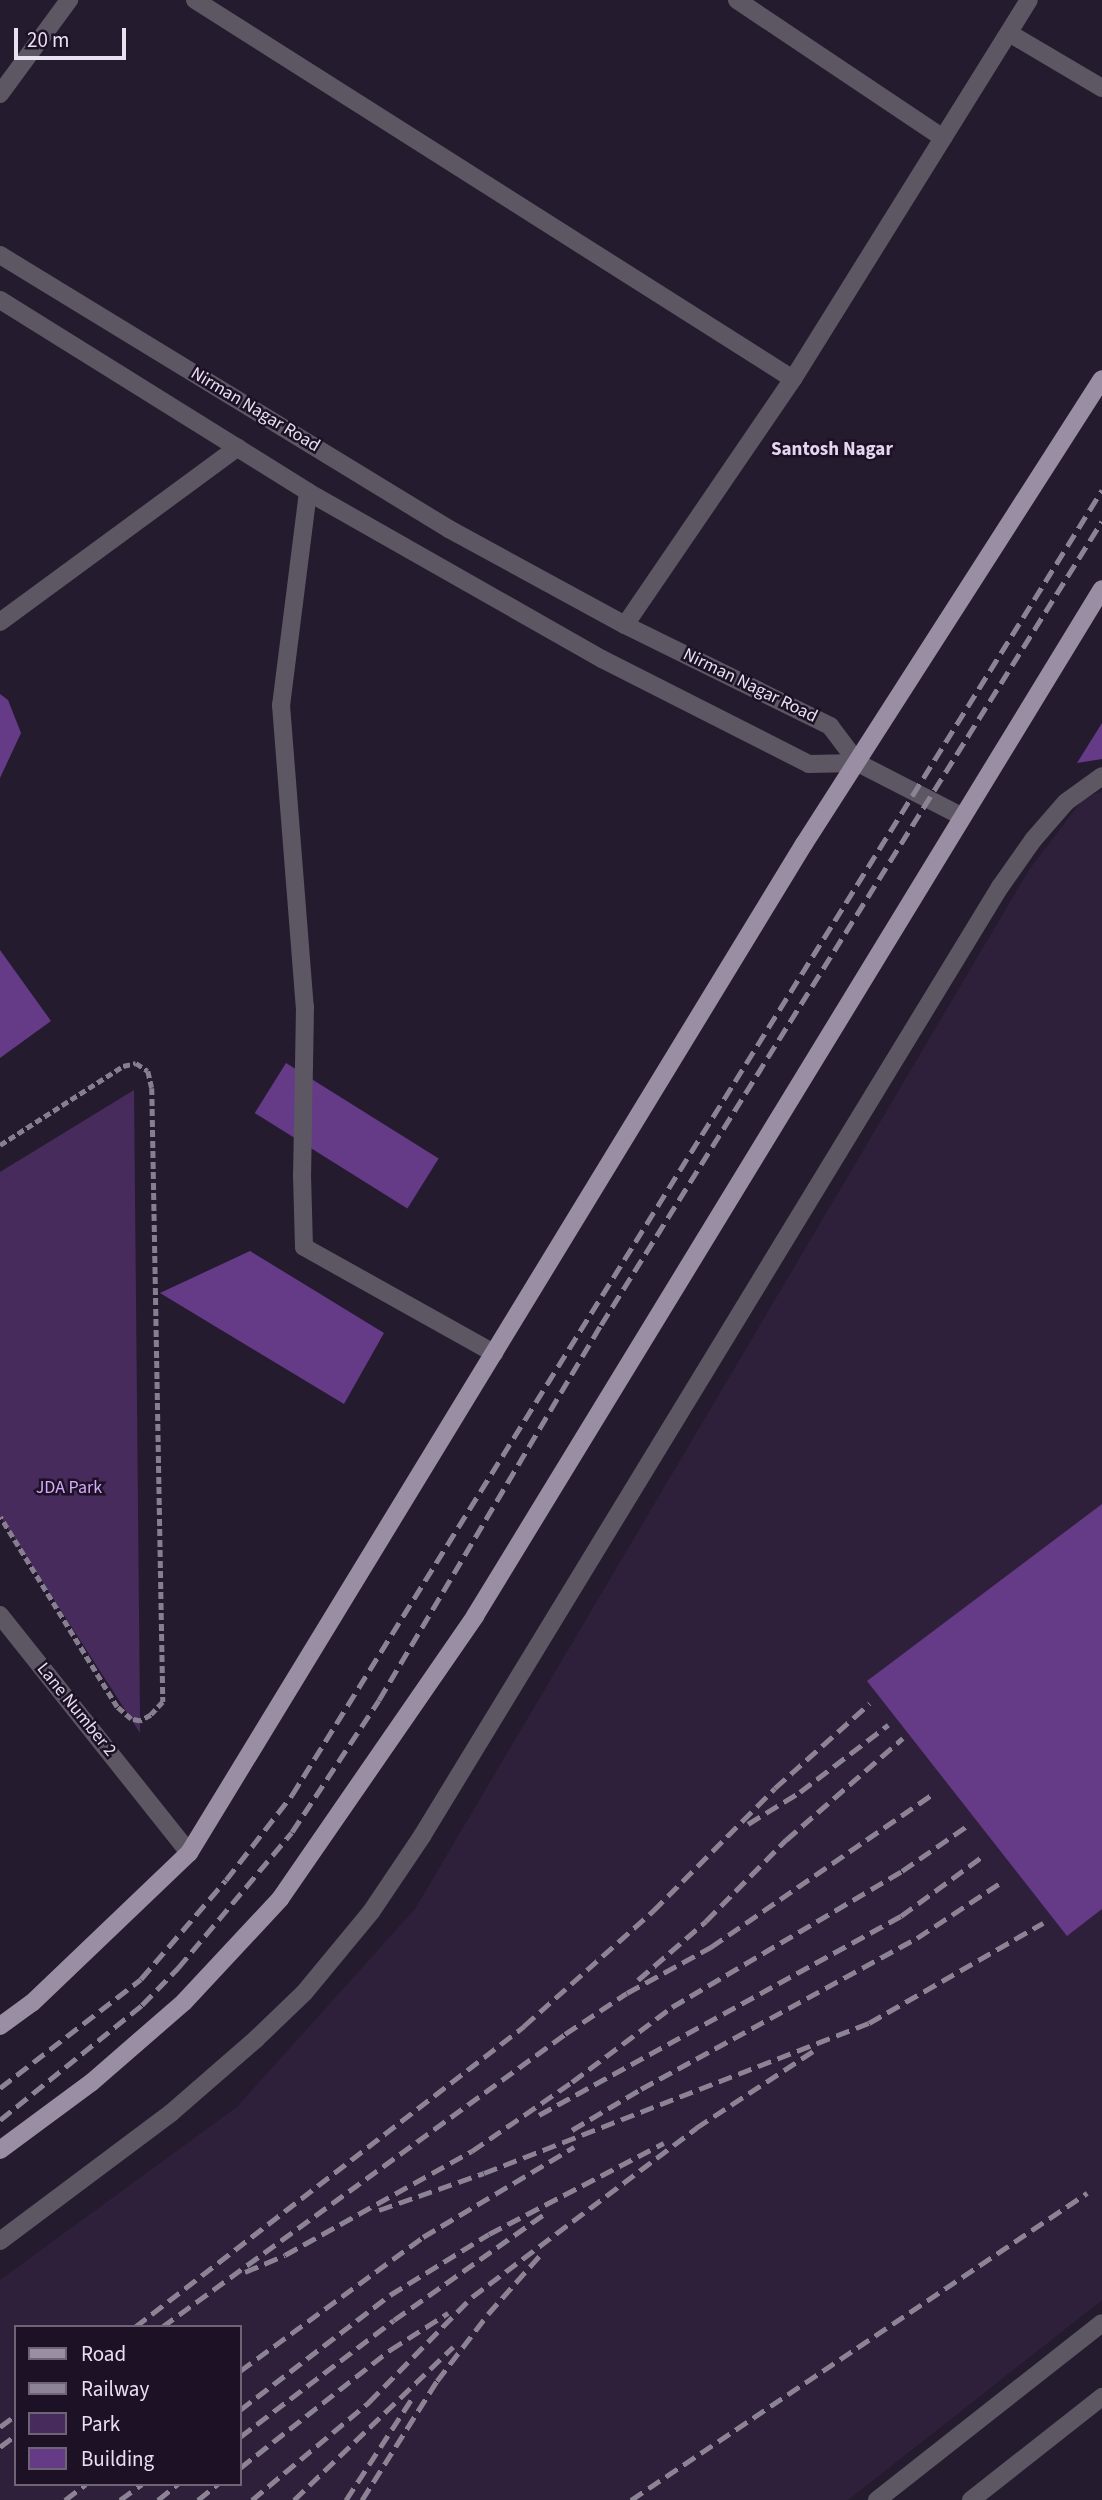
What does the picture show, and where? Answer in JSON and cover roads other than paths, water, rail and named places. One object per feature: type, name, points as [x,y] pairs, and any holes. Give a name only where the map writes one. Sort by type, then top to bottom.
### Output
[{"type":"main road","points":[[0,2026],[41,1994],[189,1853],[797,856],[1102,379]]},
{"type":"main road","points":[[0,2150],[92,2082],[184,2002],[280,1899],[475,1616],[1102,589]]},
{"type":"street","points":[[0,93],[69,0]]},
{"type":"street","points":[[195,0],[793,379]]},
{"type":"street","points":[[737,0],[943,138]]},
{"type":"street","points":[[625,625],[793,379],[1029,0]]},
{"type":"street","points":[[1009,33],[1102,88]]},
{"type":"street","name":"Nirman Nagar Road","points":[[0,255],[449,529],[625,625],[830,726],[858,763]]},
{"type":"street","points":[[0,300],[308,492],[602,659],[809,764],[858,763],[961,816]]},
{"type":"street","points":[[0,622],[238,447]]},
{"type":"street","points":[[308,492],[281,705],[305,1007],[302,1175],[304,1247],[495,1353]]},
{"type":"street","points":[[0,2241],[171,2113],[256,2039],[304,1993],[371,1912],[422,1836],[1000,887],[1033,840],[1066,802],[1102,776]]},
{"type":"street","name":"Lane Number 2","points":[[0,1615],[189,1853]]},
{"type":"street","points":[[877,2500],[1102,2323]]},
{"type":"street","points":[[971,2500],[1102,2397]]},
{"type":"railway","points":[[0,2088],[141,1979],[226,1880],[292,1795],[1102,490]]},
{"type":"railway","points":[[0,2120],[142,2005],[178,1968],[292,1832],[379,1700],[601,1325],[1102,521]]},
{"type":"railway","points":[[138,2325],[524,2026],[653,1911],[775,1788],[870,1703]]},
{"type":"railway","points":[[748,1824],[800,1792],[888,1725]]},
{"type":"railway","points":[[638,1980],[706,1921],[786,1840],[903,1738]]},
{"type":"railway","points":[[165,2325],[565,2034],[627,1993],[711,1947],[934,1793]]},
{"type":"railway","points":[[245,2272],[285,2255],[472,2151],[572,2082],[672,2007],[902,1871],[967,1826]]},
{"type":"railway","points":[[539,2115],[901,1916],[983,1856]]},
{"type":"railway","points":[[572,2130],[641,2089],[917,1938],[1003,1881]]},
{"type":"railway","points":[[379,2210],[484,2173],[869,2023],[1043,1923]]},
{"type":"railway","points":[[252,2500],[369,2402],[472,2297],[696,2128],[813,2051]]},
{"type":"railway","points":[[242,2408],[390,2295],[489,2234],[664,2143]]},
{"type":"railway","points":[[242,2370],[423,2237],[574,2147]]},
{"type":"railway","points":[[631,2500],[1087,2193]]},
{"type":"railway","points":[[242,2435],[394,2320],[547,2212]]},
{"type":"railway","points":[[362,2500],[437,2381],[488,2314],[541,2254]]},
{"type":"railway","points":[[242,2466],[390,2350],[448,2313]]},
{"type":"railway","points":[[294,2500],[453,2347]]},
{"type":"railway","points":[[346,2500],[413,2397]]},
{"type":"railway","points":[[0,2427],[14,2416]]},
{"type":"railway","points":[[0,2447],[14,2436]]},
{"type":"railway","points":[[65,2500],[83,2486]]},
{"type":"railway","points":[[120,2500],[139,2486]]},
{"type":"railway","points":[[158,2500],[176,2486]]},
{"type":"railway","points":[[198,2500],[216,2486]]},
{"type":"district","name":"Santosh Nagar","points":[[832,450]]},
{"type":"park label","name":"JDA Park","points":[[69,1488]]}]
